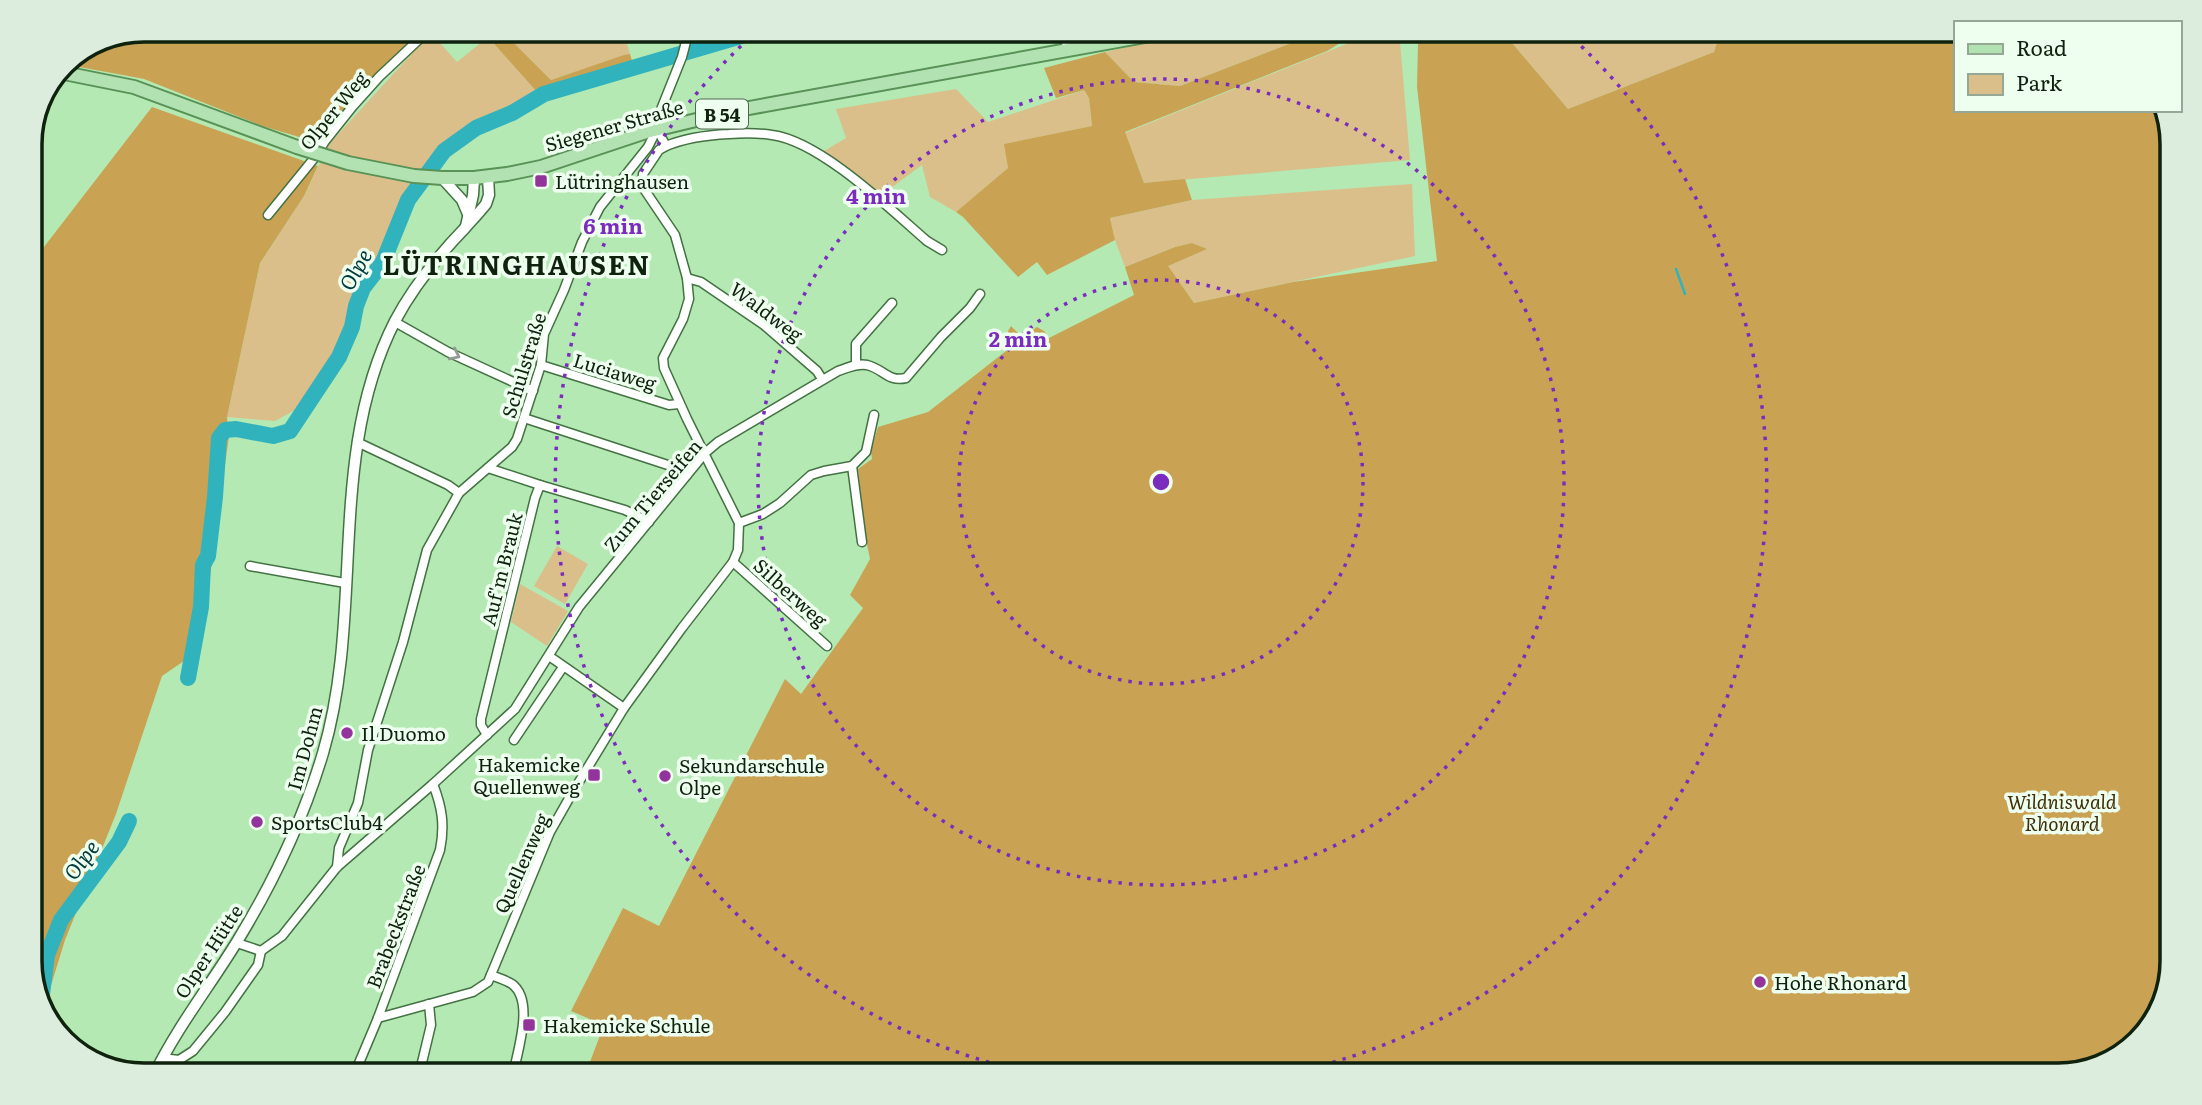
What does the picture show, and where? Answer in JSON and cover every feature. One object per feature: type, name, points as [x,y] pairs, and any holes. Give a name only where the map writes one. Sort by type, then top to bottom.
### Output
[{"type":"main road","name":"Siegener Straße","points":[[488,177],[541,167],[657,129],[751,108],[1113,42]]},
{"type":"main road","name":"B 54","points":[[70,74],[134,87],[348,163],[442,178],[488,177]]},
{"type":"street","name":"Olper Weg","points":[[268,215],[353,106],[416,42]]},
{"type":"street","name":"Schulstraße","points":[[337,867],[339,848],[358,803],[371,739],[403,642],[428,550],[459,493],[512,447],[541,365],[544,334],[582,242],[600,207],[648,147],[657,129],[660,112],[686,42]]},
{"type":"street","points":[[1066,42],[1069,50]]},
{"type":"street","points":[[657,129],[666,146]]},
{"type":"street","points":[[874,415],[866,452],[852,466],[811,475],[780,503],[763,514],[739,523],[679,404],[664,368],[663,358],[683,319],[689,299],[687,278],[675,235],[642,186],[643,174],[659,150],[666,146],[716,135],[774,135],[822,155],[942,250]]},
{"type":"street","points":[[467,221],[472,222],[486,204],[489,195],[488,177]]},
{"type":"street","points":[[442,178],[462,200],[467,221]]},
{"type":"street","points":[[250,566],[345,583],[357,442],[375,368],[395,322],[426,273],[467,221],[474,178]]},
{"type":"street","name":"Waldweg","points":[[687,278],[701,282],[764,325],[817,371],[822,379]]},
{"type":"street","points":[[891,303],[856,344],[856,365],[867,365],[897,380],[906,378],[980,294]]},
{"type":"street","points":[[395,322],[448,352],[533,391]]},
{"type":"street","name":"Luciaweg","points":[[541,365],[669,405],[679,404]]},
{"type":"street","name":"Zum Tierseifen","points":[[337,867],[515,709],[579,607],[705,453],[718,442],[822,379],[856,365]]},
{"type":"street","points":[[524,418],[677,468],[687,475]]},
{"type":"street","points":[[357,442],[449,485],[459,493]]},
{"type":"street","points":[[852,466],[862,542]]},
{"type":"street","points":[[488,468],[625,510],[649,522]]},
{"type":"street","name":"Auf'm Brauk","points":[[487,736],[481,719],[540,485]]},
{"type":"street","name":"Quellenweg","points":[[491,975],[550,832],[624,708],[733,562],[738,550],[739,523]]},
{"type":"street","name":"Silberweg","points":[[733,562],[827,646]]},
{"type":"street","name":"Im Dohm","points":[[290,845],[310,796],[337,690],[345,583]]},
{"type":"street","points":[[549,656],[624,708]]},
{"type":"street","points":[[514,740],[563,667]]},
{"type":"street","name":"Brabeckstraße","points":[[359,1063],[440,850],[444,820],[433,784]]},
{"type":"street","name":"Olper Hütte","points":[[159,1063],[207,985],[237,943],[290,845]]},
{"type":"street","points":[[162,1058],[179,1060],[193,1051],[226,1012],[258,965],[261,951],[282,936],[337,867]]},
{"type":"street","points":[[237,943],[261,951]]},
{"type":"street","points":[[378,1018],[472,992],[484,985],[491,975],[513,985],[522,996],[524,1009],[515,1063]]},
{"type":"street","points":[[422,1063],[431,1025],[429,1004]]},
{"type":"green space","points":[[144,42],[411,42],[369,82],[316,142],[262,126],[144,79],[77,67],[111,47]]},
{"type":"green space","points":[[423,42],[439,42],[457,62],[482,42],[492,42],[537,92],[512,110],[475,124],[442,148],[405,198],[382,257],[354,300],[350,324],[338,350],[297,409],[275,421],[227,417],[260,263],[304,196],[329,144]]},
{"type":"green space","points":[[492,42],[513,42],[551,80],[630,54],[633,64],[537,92]]},
{"type":"green space","points":[[513,42],[634,42],[627,44],[630,54],[551,80]]},
{"type":"green space","points":[[1150,42],[1294,42],[1180,86],[1134,82],[1105,52]]},
{"type":"green space","points":[[1294,42],[1342,42],[1327,51],[1125,132],[1144,183],[1185,179],[1192,200],[1110,218],[1115,240],[1047,275],[1037,262],[1018,277],[956,212],[1008,168],[1004,144],[1092,126],[1089,98],[1084,90],[1056,98],[1044,68],[1105,52],[1134,82],[1180,86]]},
{"type":"green space","points":[[1351,42],[1400,42],[1410,160],[1144,183],[1125,133]]},
{"type":"green space","points":[[1511,42],[1717,42],[1714,52],[1568,109]]},
{"type":"green space","name":"Wildniswald Rhonard","points":[[1511,42],[1568,109],[1714,52],[1717,42],[1954,42],[1954,112],[2155,112],[2160,137],[2160,961],[2157,987],[2143,1018],[2135,1028],[2125,1038],[2097,1055],[2084,1060],[2058,1063],[590,1063],[604,1025],[571,1011],[623,908],[659,926],[785,679],[801,694],[863,608],[850,595],[870,559],[858,469],[872,459],[871,451],[878,427],[928,412],[1006,351],[1011,326],[1022,337],[1037,327],[1049,338],[1134,295],[1125,267],[1175,247],[1192,243],[1207,249],[1168,266],[1194,303],[1293,282],[1437,261],[1417,87],[1418,43]]},
{"type":"green space","points":[[956,89],[988,122],[1084,90],[1089,98],[1092,126],[1005,144],[1008,168],[956,212],[930,197],[922,165],[879,197],[824,151],[846,138],[836,109]]},
{"type":"green space","points":[[152,107],[318,166],[304,196],[260,263],[227,417],[229,436],[200,650],[162,676],[116,814],[65,940],[48,996],[42,968],[42,249]]},
{"type":"green space","points":[[1412,184],[1415,256],[1194,303],[1167,266],[1205,249],[1192,243],[1125,267],[1110,218],[1192,200]]},
{"type":"green space","points":[[557,546],[588,564],[565,604],[534,586]]},
{"type":"green space","points":[[520,584],[568,611],[547,646],[511,622]]},
{"type":"waterway","name":"Olpe","points":[[188,678],[201,607],[203,565],[208,556],[219,438],[225,430],[236,429],[273,436],[290,431],[339,357],[352,327],[363,288],[383,262],[408,200],[444,151],[476,128],[512,113],[544,94],[721,42]]},
{"type":"waterway","points":[[1676,269],[1685,294]]},
{"type":"waterway","name":"Olpe","points":[[44,980],[47,955],[61,920],[119,842],[129,821]]},
{"type":"place","name":"Lütringhausen","points":[[541,181]]},
{"type":"place","name":"Il Duomo","points":[[347,733]]},
{"type":"place","name":"Hakemicke Quellenweg","points":[[594,775]]},
{"type":"place","name":"Sekundarschule Olpe","points":[[665,776]]},
{"type":"place","name":"SportsClub4","points":[[257,822]]},
{"type":"place","name":"Hohe Rhonard","points":[[1760,982]]},
{"type":"place","name":"Hakemicke Schule","points":[[529,1025]]},
{"type":"district","name":"LÜTRINGHAUSEN","points":[[517,263]]}]
